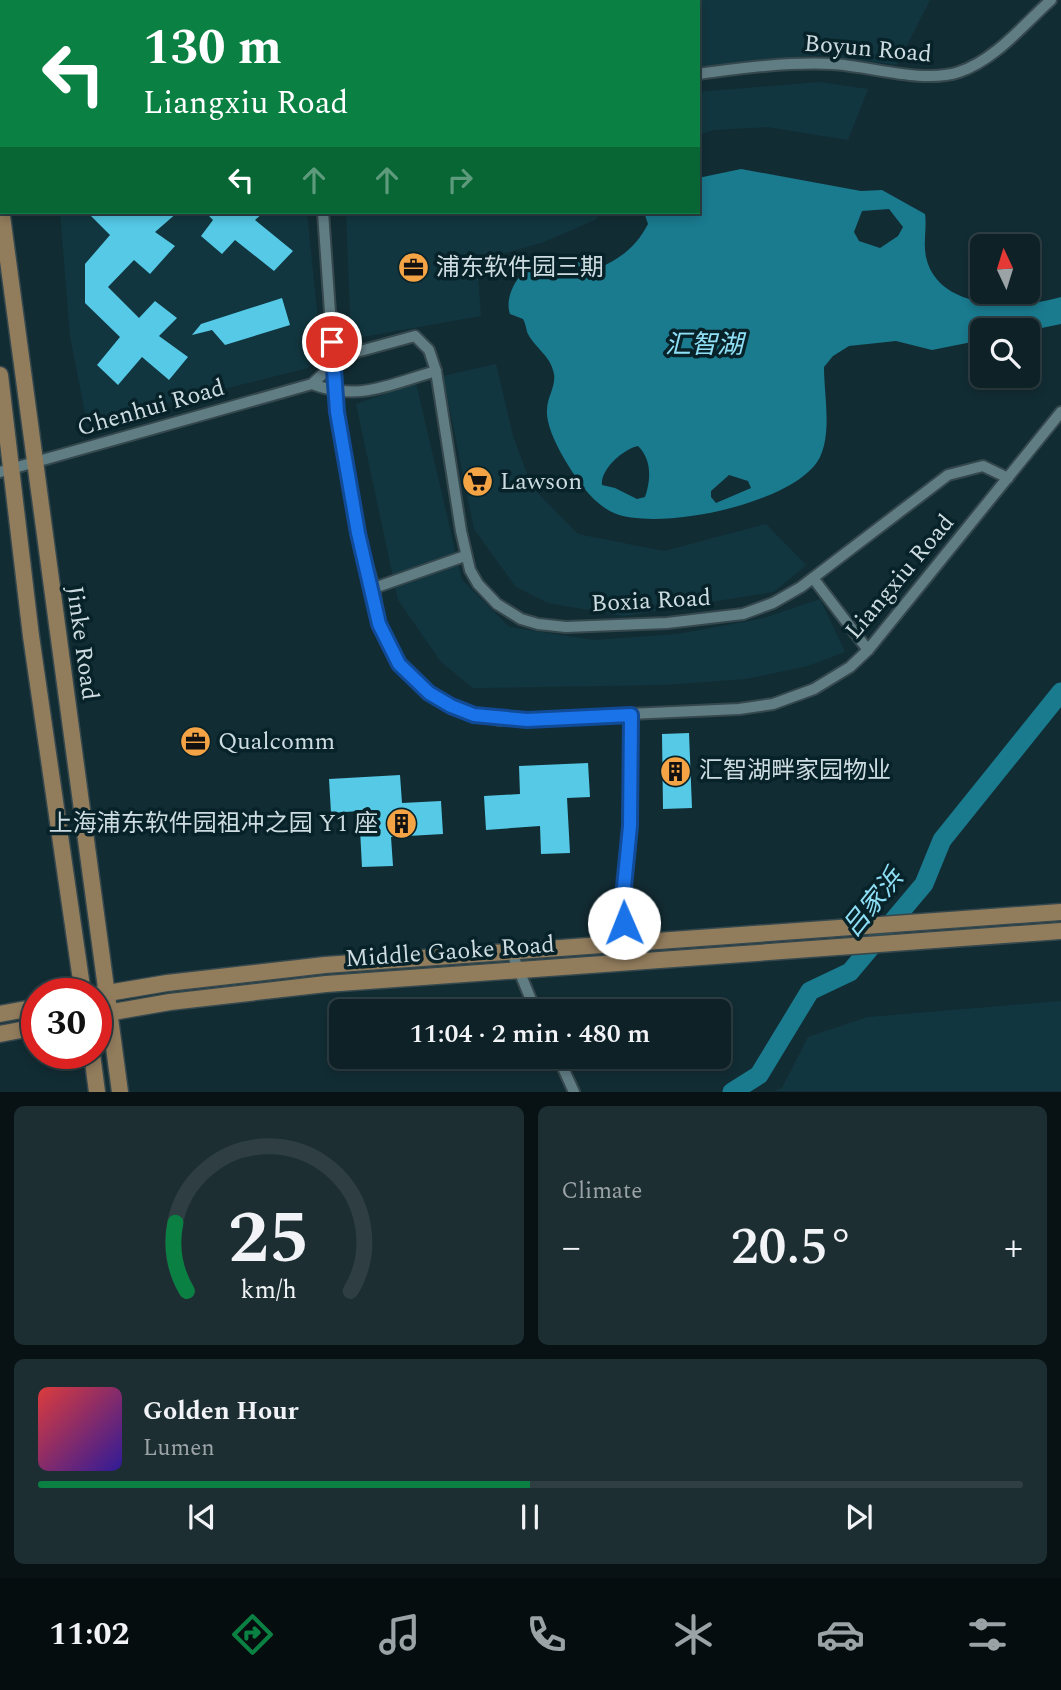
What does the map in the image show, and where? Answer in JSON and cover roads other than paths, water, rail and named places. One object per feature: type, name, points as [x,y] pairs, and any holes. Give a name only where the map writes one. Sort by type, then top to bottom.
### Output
[{"type":"main road","name":"Jinke Road","points":[[2,214],[100,978]]},
{"type":"main road","name":"Jinke Road","points":[[0,375],[6,470],[81,978]]},
{"type":"main road","name":"Middle Gaoke Road","points":[[112,992],[222,975],[510,951],[1061,912]]},
{"type":"main road","name":"Middle Gaoke Road","points":[[112,1012],[170,1002],[326,984],[1061,931]]},
{"type":"main road","points":[[0,1014],[21,1010]]},
{"type":"main road","points":[[0,1034],[21,1030]]},
{"type":"main road","name":"Jinke Road","points":[[112,1055],[120,1091]]},
{"type":"main road","points":[[94,1069],[97,1091]]},
{"type":"street","name":"Boyun Road","points":[[700,74],[763,66],[827,64],[931,77],[949,75],[985,59],[1051,0]]},
{"type":"street","name":"Liangxiu Road","points":[[323,214],[335,393],[358,533],[374,588],[379,624],[399,664],[429,693],[451,706],[499,720],[738,709],[773,704],[830,680],[868,650],[1061,412]]},
{"type":"street","points":[[415,337],[429,350],[436,371],[359,393],[335,393],[312,384],[333,362],[351,352],[415,337]]},
{"type":"street","name":"Boxia Road","points":[[436,371],[465,556],[478,584],[497,604],[521,619],[551,626],[726,618],[773,603],[813,578],[948,475],[983,466],[1008,478]]},
{"type":"street","name":"Chenhui Road","points":[[6,470],[312,384]]},
{"type":"street","points":[[374,588],[465,556]]},
{"type":"street","points":[[813,578],[868,650]]},
{"type":"street","points":[[625,943],[624,887],[630,845],[631,715]]},
{"type":"street","points":[[510,951],[530,999]]},
{"type":"street","points":[[564,1069],[573,1089]]},
{"type":"water","name":"汇智湖","points":[[741,169],[861,191],[882,190],[925,214],[926,257],[934,275],[946,288],[970,299],[970,304],[1040,304],[1040,302],[1061,297],[1061,324],[1040,328],[1040,318],[970,318],[970,342],[932,350],[896,341],[849,346],[833,356],[824,367],[826,436],[820,457],[807,473],[785,488],[726,509],[693,516],[635,518],[614,513],[600,505],[569,466],[555,442],[548,420],[548,401],[554,383],[552,368],[547,357],[528,334],[523,319],[510,314],[509,307],[513,287],[530,267],[552,259],[564,259],[601,267],[629,250],[648,224],[645,214],[700,214],[700,178]],"holes":[[[889,209],[903,227],[898,236],[880,248],[859,241],[854,232],[862,211]],[[638,446],[643,451],[649,470],[645,497],[637,499],[602,485],[605,473],[619,456]],[[729,475],[748,481],[751,488],[716,503],[711,497],[711,491]]]},
{"type":"waterway","name":"吕家浜","points":[[732,1092],[759,1075],[810,991],[850,972],[924,884],[942,840],[1061,692]]},
{"type":"place","name":"浦东软件园三期","points":[[413,268]]},
{"type":"place","name":"Lawson","points":[[477,482]]},
{"type":"place","name":"Qualcomm","points":[[195,742]]},
{"type":"place","name":"汇智湖畔家园物业","points":[[676,771]]},
{"type":"place","name":"上海浦东软件园祖冲之园 Y1 座","points":[[401,824]]}]
